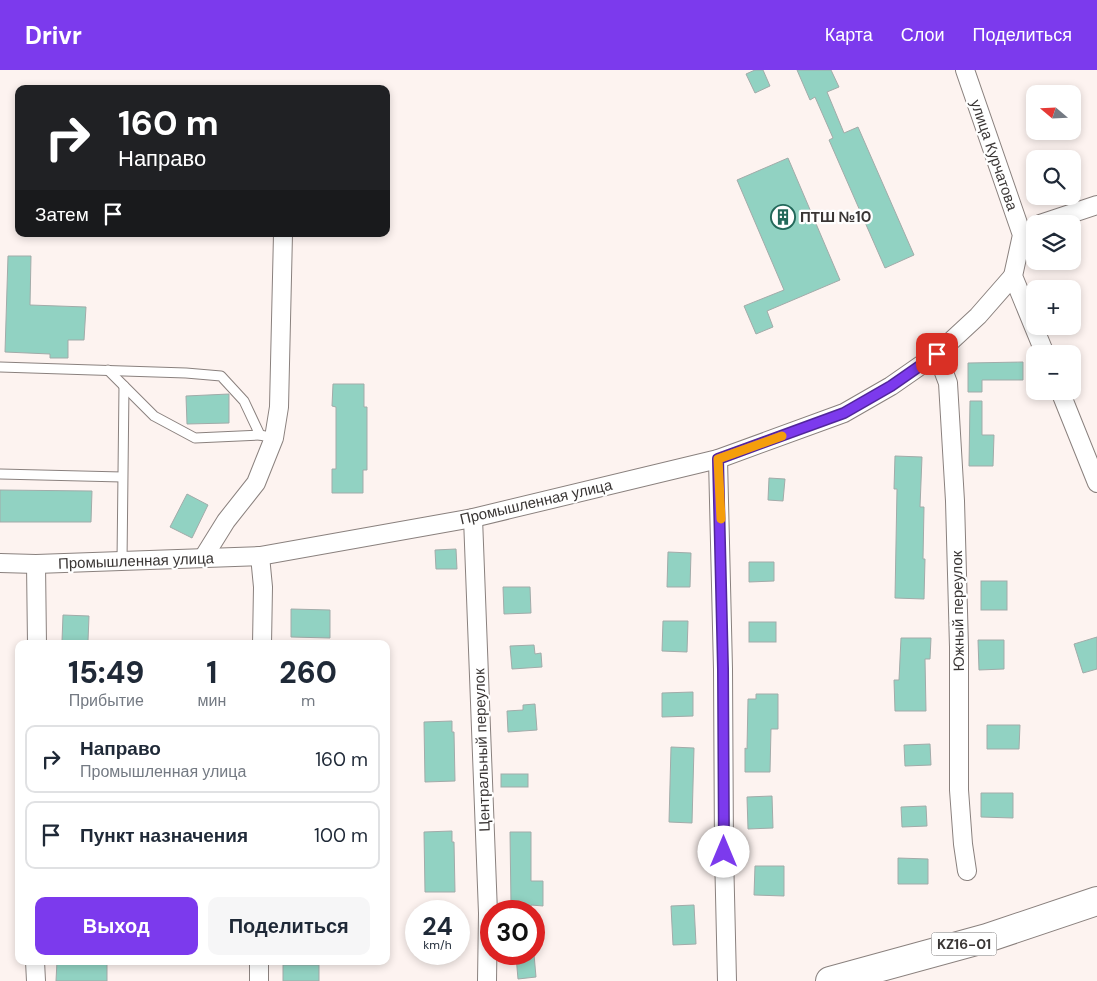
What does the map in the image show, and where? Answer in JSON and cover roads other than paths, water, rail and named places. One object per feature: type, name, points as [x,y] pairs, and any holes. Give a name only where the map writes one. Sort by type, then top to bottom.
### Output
[{"type":"main road","name":"KZ16-01","points":[[830,981],[987,938],[1097,901]]},
{"type":"street","name":"улица Курчатова","points":[[964,70],[1026,226]]},
{"type":"street","points":[[1066,215],[1097,204]]},
{"type":"street","points":[[203,558],[226,521],[256,483],[267,436],[278,406],[282,237]]},
{"type":"street","name":"улица Курчатова","points":[[1013,276],[1026,237]]},
{"type":"street","points":[[1013,276],[1040,345]]},
{"type":"street","name":"Промышленная улица","points":[[0,563],[36,564],[260,556],[473,518],[718,459],[844,413],[891,386],[937,354],[978,316],[1013,276]]},
{"type":"street","name":"Южный переулок","points":[[937,354],[948,383],[955,491],[959,647],[959,790],[967,871]]},
{"type":"street","points":[[1064,400],[1097,483]]},
{"type":"street","points":[[718,459],[727,981]]},
{"type":"street","name":"Центральный переулок","points":[[473,518],[488,913],[488,981]]},
{"type":"street","points":[[260,556],[263,587],[262,640]]},
{"type":"street","points":[[36,564],[37,640]]},
{"type":"street","points":[[35,965],[36,981]]},
{"type":"street","points":[[259,965],[259,981]]},
{"type":"lane","points":[[0,368],[108,370],[221,376],[244,400],[267,436]]},
{"type":"lane","points":[[108,370],[154,416],[195,438],[267,436]]},
{"type":"lane","points":[[122,561],[124,386]]},
{"type":"lane","points":[[0,474],[122,477]]},
{"type":"place","name":"ПТШ №10","points":[[783,217]]}]
